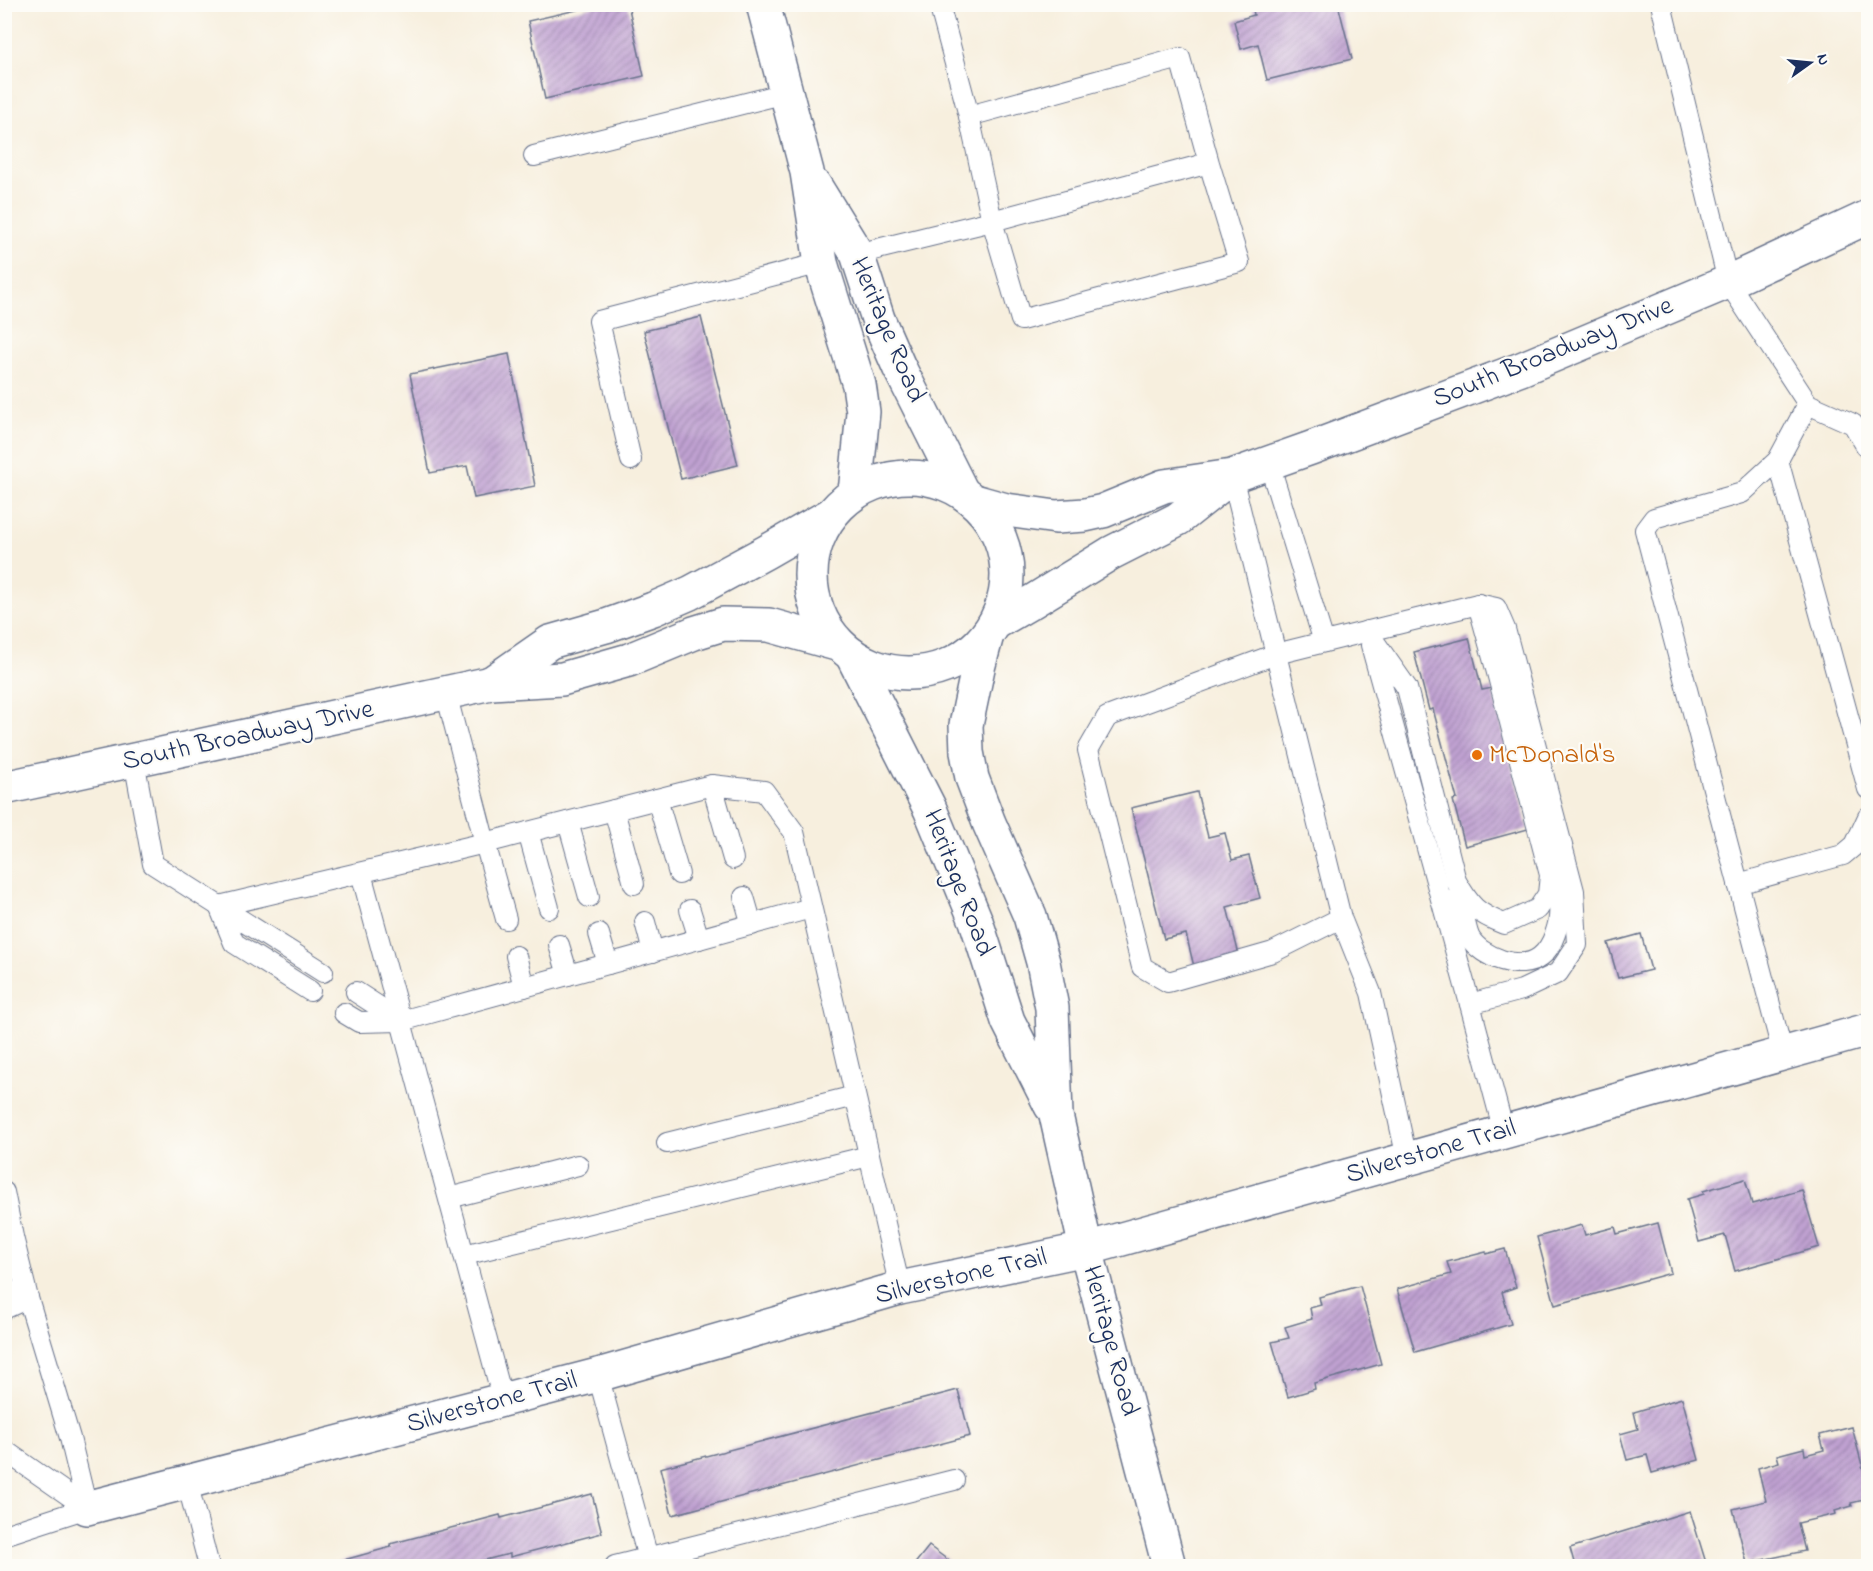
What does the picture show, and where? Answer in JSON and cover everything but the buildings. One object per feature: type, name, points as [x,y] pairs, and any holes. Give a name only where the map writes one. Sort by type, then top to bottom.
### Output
[{"type":"main road","name":"Heritage Road","points":[[763,4],[807,172],[821,263],[859,385],[863,412],[843,503]]},
{"type":"main road","name":"Heritage Road","points":[[807,172],[857,254],[878,319],[898,367],[968,496]]},
{"type":"main road","name":"South Broadway Drive","points":[[968,496],[1006,510],[1056,518],[1103,511],[1164,486],[1232,476],[1521,369],[1728,282],[1869,217]]},
{"type":"main road","points":[[908,476],[936,480],[968,496],[984,511],[992,523],[1004,550],[1007,564],[1008,580],[1005,594],[1001,609],[991,629],[976,647],[952,663],[923,672],[893,672],[871,665],[846,650],[830,633],[816,606],[811,579],[814,550],[825,524],[843,503],[880,480],[908,476]]},
{"type":"main road","name":"South Broadway Drive","points":[[991,629],[1110,553],[1178,519],[1232,476]]},
{"type":"main road","name":"South Broadway Drive","points":[[491,683],[550,642],[606,626],[690,593],[766,552],[843,503]]},
{"type":"main road","name":"South Broadway Drive","points":[[4,788],[491,683],[562,679],[629,660],[694,633],[723,624],[769,625],[846,650]]},
{"type":"main road","name":"Heritage Road","points":[[991,629],[978,668],[966,725],[967,752],[972,778],[1030,916],[1043,962],[1052,1008],[1056,1115],[1086,1249],[1169,1566]]},
{"type":"main road","name":"Heritage Road","points":[[846,650],[930,809],[976,921],[1008,1021],[1056,1115]]},
{"type":"main road","name":"Silverstone Trail","points":[[87,1508],[598,1375],[900,1288],[1086,1249],[1869,1030]]},
{"type":"lane","points":[[1661,4],[1728,282],[1808,404],[1853,424],[1869,449]]},
{"type":"lane","points":[[945,6],[969,116],[992,221],[1021,320],[1239,262],[1180,58],[969,116]]},
{"type":"lane","points":[[534,156],[786,93]]},
{"type":"lane","points":[[857,254],[1209,164]]},
{"type":"lane","points":[[631,460],[599,321],[821,263]]},
{"type":"lane","points":[[1783,1054],[1645,530],[1654,518],[1742,493],[1778,460],[1808,404]]},
{"type":"lane","points":[[1778,460],[1869,789]]},
{"type":"lane","points":[[1269,463],[1324,642]]},
{"type":"lane","points":[[1232,476],[1341,918],[1371,993],[1407,1159]]},
{"type":"lane","points":[[1366,631],[1407,688],[1470,937],[1484,952],[1500,961],[1520,963],[1539,958],[1551,943],[1559,906],[1478,604]]},
{"type":"lane","points":[[1341,918],[1273,952],[1168,982],[1142,967],[1088,750],[1107,717],[1276,654],[1478,604],[1496,608],[1505,629],[1574,891],[1577,945],[1557,974],[1522,990],[1470,1004]]},
{"type":"lane","points":[[1366,631],[1504,1132]]},
{"type":"lane","points":[[446,693],[506,919]]},
{"type":"lane","points":[[134,760],[153,864],[323,972]]},
{"type":"lane","points":[[219,906],[485,843],[712,785],[764,791],[794,832],[900,1288]]},
{"type":"lane","points":[[712,785],[733,859]]},
{"type":"lane","points":[[657,799],[680,874]]},
{"type":"lane","points":[[614,810],[634,884]]},
{"type":"lane","points":[[1738,884],[1843,855],[1855,845],[1869,817]]},
{"type":"lane","points":[[568,822],[589,897]]},
{"type":"lane","points":[[528,832],[549,908]]},
{"type":"lane","points":[[361,873],[503,1400]]},
{"type":"lane","points":[[1456,881],[1468,902],[1485,917],[1504,924],[1538,909],[1548,894],[1550,875]]},
{"type":"lane","points":[[744,897],[752,925]]},
{"type":"lane","points":[[219,906],[234,943],[310,992]]},
{"type":"lane","points":[[344,1012],[359,1022],[401,1021],[811,908]]},
{"type":"lane","points":[[690,910],[699,939]]},
{"type":"lane","points":[[645,921],[653,952]]},
{"type":"lane","points":[[600,934],[608,964]]},
{"type":"lane","points":[[559,945],[568,975]]},
{"type":"lane","points":[[516,956],[524,987]]},
{"type":"lane","points":[[356,992],[401,1021]]},
{"type":"lane","points":[[667,1143],[855,1096]]},
{"type":"lane","points":[[464,1255],[869,1156]]},
{"type":"lane","points":[[449,1198],[578,1165]]},
{"type":"lane","points":[[4,1192],[28,1298],[70,1438],[87,1508]]},
{"type":"lane","points":[[4,1290],[28,1298]]},
{"type":"lane","points":[[4,1309],[28,1298]]},
{"type":"lane","points":[[598,1375],[648,1558]]},
{"type":"lane","points":[[4,1450],[87,1508]]},
{"type":"lane","points":[[615,1566],[954,1480]]},
{"type":"lane","points":[[187,1482],[209,1566]]},
{"type":"lane","points":[[4,1534],[87,1508]]},
{"type":"place","name":"McDonald's","points":[[1477,755]]}]
